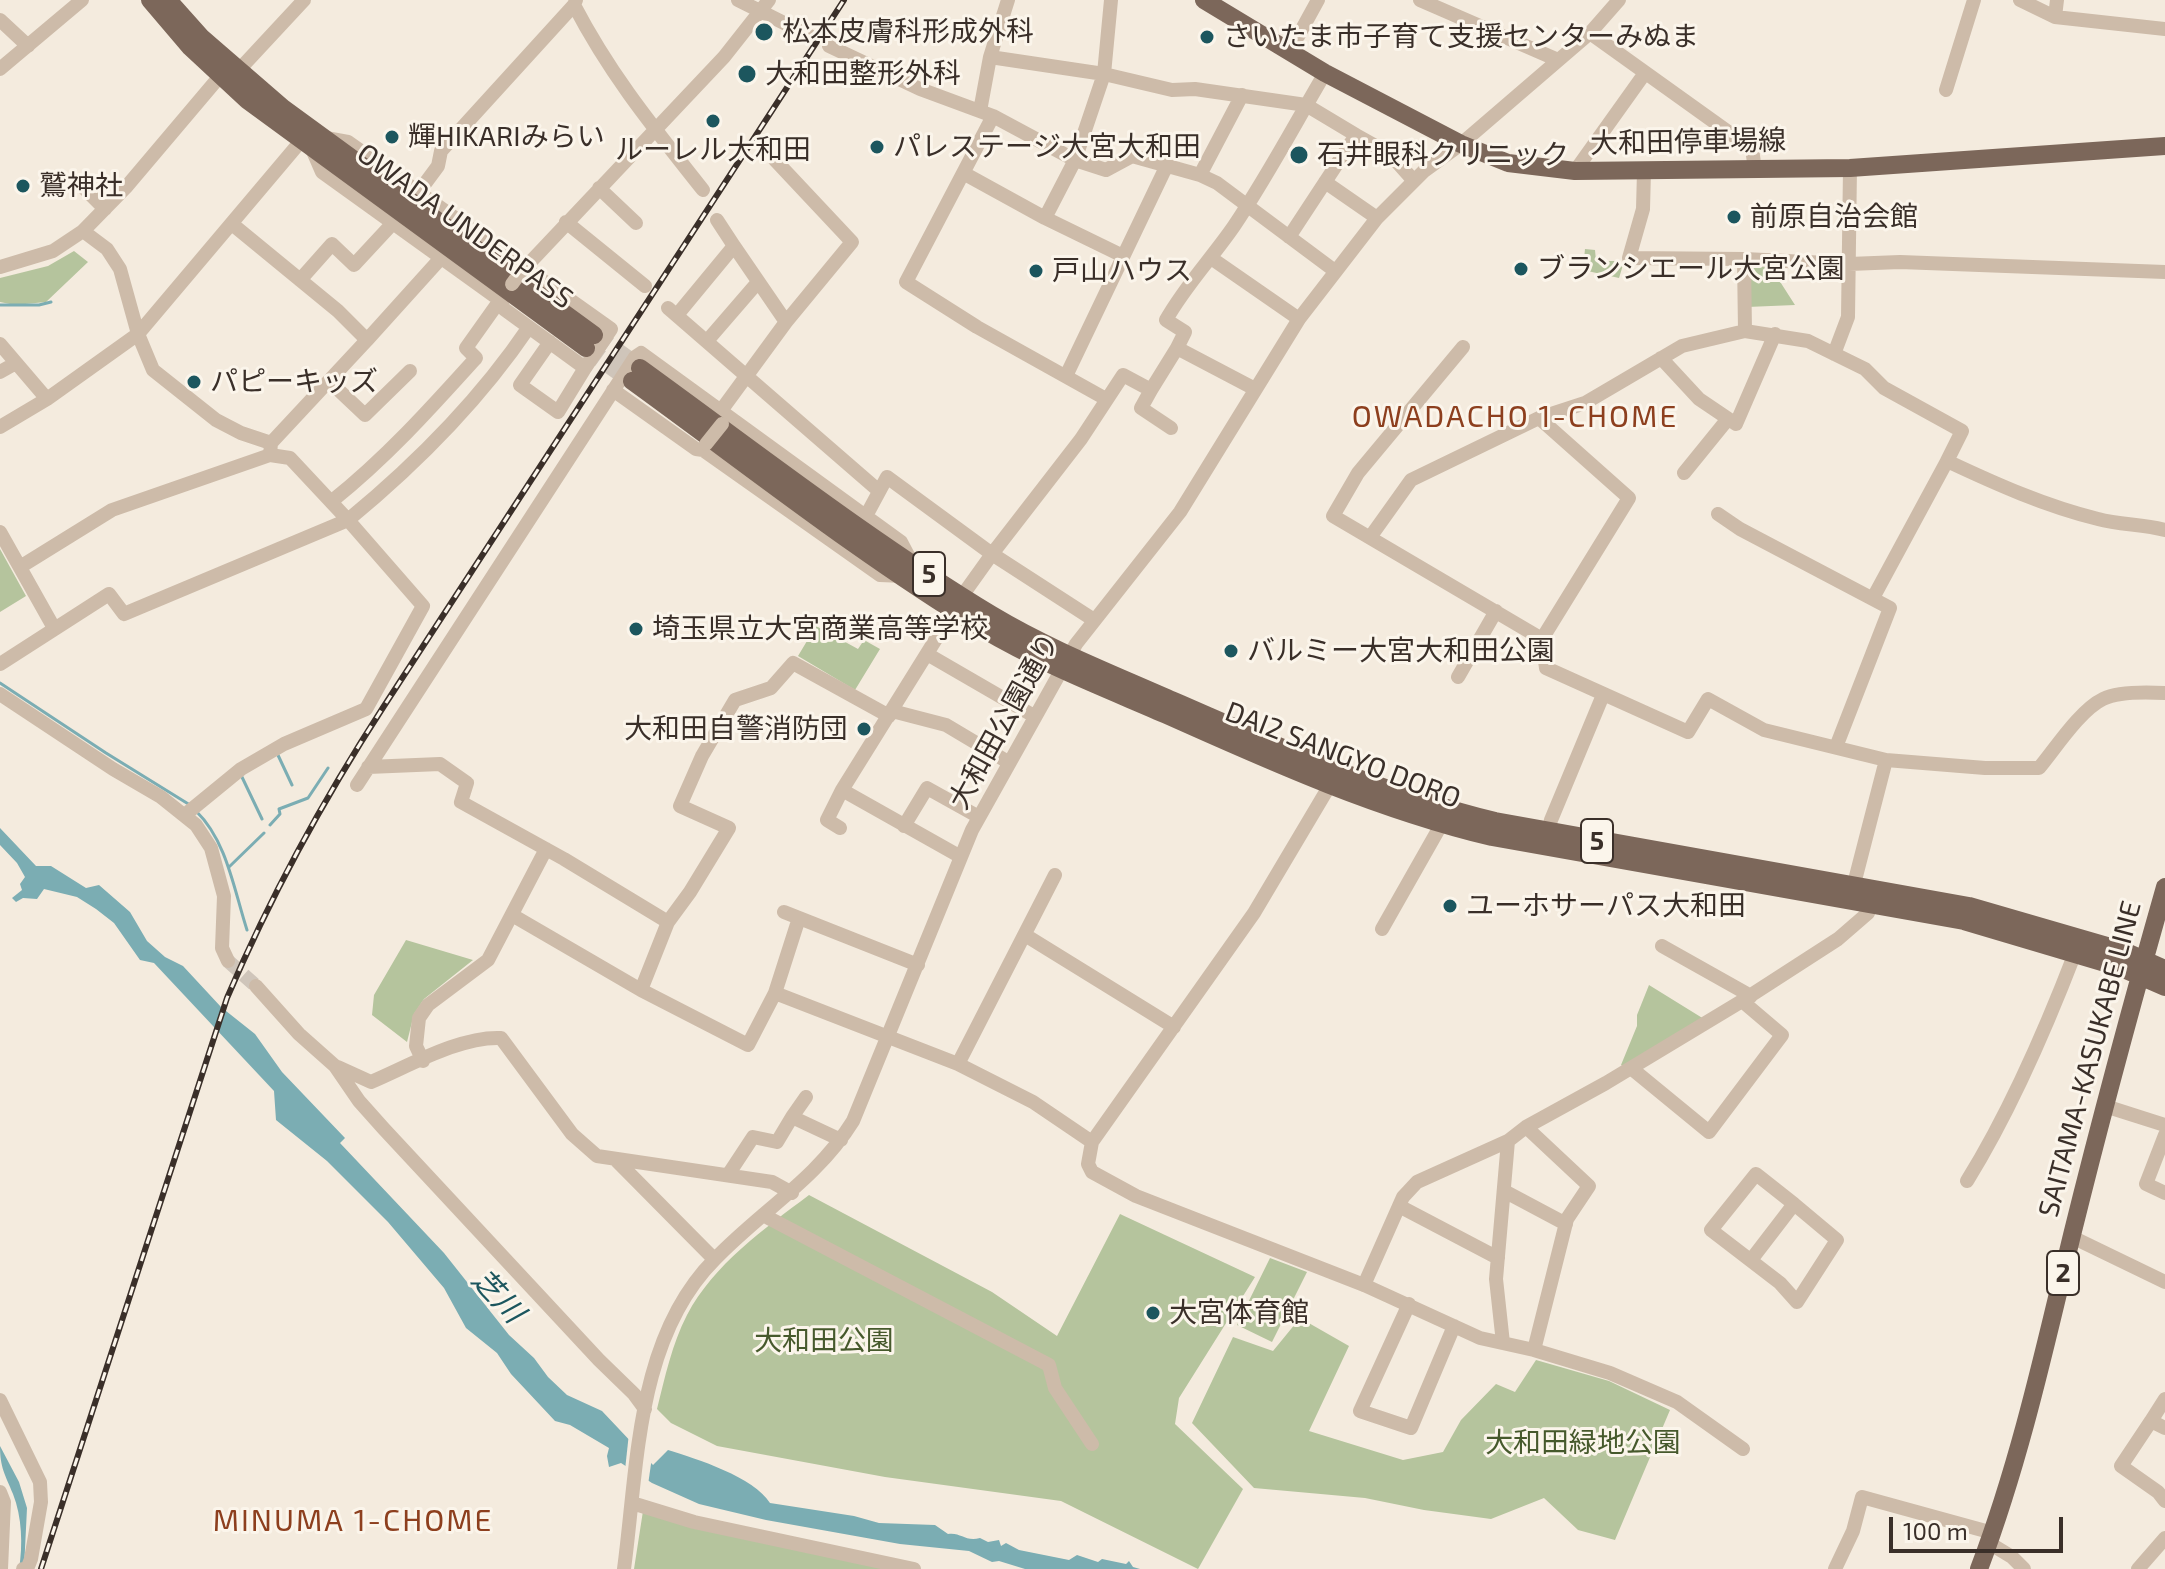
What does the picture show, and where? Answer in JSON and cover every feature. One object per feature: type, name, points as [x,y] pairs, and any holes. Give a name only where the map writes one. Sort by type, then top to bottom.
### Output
[{"type":"main road","points":[[150,0],[229,71]]},
{"type":"main road","points":[[168,0],[229,71]]},
{"type":"main road","name":"大和田停車場線","points":[[1213,2],[1325,73],[1461,144],[1508,163],[1575,171],[1850,168],[2165,146]]},
{"type":"main road","name":"OWADA UNDERPASS","points":[[229,71],[311,142],[590,341]]},
{"type":"main road","name":"DAI2 SANGYO DORO","points":[[636,375],[958,603],[1030,636],[1065,662],[1330,785],[1441,825],[1546,840],[1862,896],[2002,914],[2142,966],[2165,987]]},
{"type":"main road","name":"DAI2 SANGYO DORO","points":[[1065,662],[1374,785],[1546,840]]},
{"type":"main road","name":"SAITAMA-KASUKABE LINE","points":[[1979,1569],[1991,1538],[2042,1359],[2105,1106],[2165,887]]},
{"type":"main road","name":"DAI2 SANGYO DORO","points":[[1862,896],[1975,923],[2075,953],[2165,969]]},
{"type":"street","points":[[0,69],[82,0]]},
{"type":"street","points":[[0,267],[53,251],[83,231],[229,71],[304,0]]},
{"type":"street","points":[[738,0],[810,36]]},
{"type":"street","points":[[332,501],[374,467],[476,358],[466,348],[522,271],[656,130],[769,0]]},
{"type":"street","points":[[1008,0],[990,57],[987,114],[965,174],[906,282],[977,327],[1106,399]]},
{"type":"street","points":[[1045,218],[1075,160],[1104,74],[1111,0]]},
{"type":"street","points":[[1290,51],[1318,0]]},
{"type":"street","points":[[1420,0],[1439,4],[1558,60]]},
{"type":"street","name":"大和田公園通り","points":[[624,1569],[644,1416],[655,1364],[670,1323],[694,1283],[714,1259],[792,1193],[841,1140],[863,1101],[979,817],[1065,662],[1094,620],[1180,512],[1299,319],[1377,218],[1414,181],[1590,33],[1619,0]]},
{"type":"street","points":[[1946,90],[1974,0]]},
{"type":"street","points":[[2020,0],[2055,17],[2165,29]]},
{"type":"street","points":[[2055,17],[2057,0]]},
{"type":"street","points":[[418,193],[438,166],[441,151],[575,3],[589,36],[619,82],[703,190]]},
{"type":"street","points":[[0,20],[28,46]]},
{"type":"street","points":[[1590,33],[1752,149],[1755,169]]},
{"type":"street","points":[[829,46],[909,85],[987,114],[1075,160],[1106,170],[1132,156],[1200,175],[1217,183],[1335,271]]},
{"type":"street","points":[[990,57],[1104,74],[1172,90],[1195,89],[1306,105],[1390,154],[1414,181]]},
{"type":"street","points":[[1171,428],[1141,408],[1185,332],[1166,320],[1247,205],[1325,73]]},
{"type":"street","points":[[1575,171],[1645,73]]},
{"type":"street","points":[[1200,175],[1242,95]]},
{"type":"street","points":[[1289,237],[1356,135]]},
{"type":"street","points":[[311,142],[322,172],[501,298],[504,309],[585,368]]},
{"type":"street","points":[[0,427],[47,399],[138,334],[232,224],[311,142],[348,142],[522,271],[611,329],[558,412],[520,385],[550,342]]},
{"type":"street","points":[[613,390],[696,449],[705,447],[745,374],[852,242],[775,160]]},
{"type":"street","points":[[1066,376],[1167,165]]},
{"type":"street","points":[[1834,354],[1848,317],[1850,168]]},
{"type":"street","points":[[1644,171],[1643,209],[1629,258],[1849,264],[1900,262],[2165,272]]},
{"type":"street","points":[[965,174],[1123,256]]},
{"type":"street","points":[[1325,182],[1377,218]]},
{"type":"street","points":[[84,188],[105,209]]},
{"type":"street","points":[[599,188],[636,223]]},
{"type":"street","points":[[717,220],[786,322]]},
{"type":"street","points":[[566,222],[645,286]]},
{"type":"street","points":[[300,280],[332,244],[354,265],[393,223]]},
{"type":"street","points":[[232,224],[338,311],[367,340]]},
{"type":"street","points":[[83,231],[107,249],[120,269],[138,334],[153,370],[229,427],[290,458],[332,501],[423,606],[366,709],[264,755],[239,770],[186,814]]},
{"type":"street","points":[[734,246],[673,312],[879,491]]},
{"type":"street","points":[[20,567],[112,510],[270,449],[441,258]]},
{"type":"street","points":[[1211,258],[1299,319]]},
{"type":"street","points":[[1744,259],[1745,331]]},
{"type":"street","points":[[707,341],[758,282]]},
{"type":"street","points":[[0,664],[109,594],[124,614],[348,520],[404,473],[445,431],[498,370],[529,327]]},
{"type":"street","points":[[1371,536],[1411,480],[1539,418],[1585,403],[1682,346],[1745,331],[1775,334],[1808,341],[1865,369],[1884,388],[1962,431],[1873,598]]},
{"type":"street","points":[[1661,358],[1699,399],[1736,424],[1775,334]]},
{"type":"street","points":[[0,344],[47,399]]},
{"type":"street","points":[[1463,347],[1358,473],[1333,516],[1542,639]]},
{"type":"street","points":[[1177,348],[1255,389]]},
{"type":"street","points":[[357,785],[613,390],[641,353],[723,417],[901,542],[908,570],[880,575],[705,447]]},
{"type":"street","points":[[0,372],[16,363]]},
{"type":"street","points":[[329,381],[365,415],[410,371]]},
{"type":"street","points":[[840,828],[827,820],[842,790],[958,603],[992,554],[1054,476],[1123,375],[1151,390]]},
{"type":"street","points":[[1539,418],[1629,498],[1542,639],[1546,668],[1603,695],[1688,732],[1708,699],[1764,730],[1886,760],[2039,768],[2086,712],[2102,699],[2117,695],[2165,693]]},
{"type":"street","points":[[1684,473],[1727,420]]},
{"type":"street","points":[[1947,461],[2047,505],[2100,520],[2165,530]]},
{"type":"street","points":[[866,516],[887,477],[992,554],[1094,620]]},
{"type":"street","points":[[1718,514],[1740,529],[1890,608],[1836,747]]},
{"type":"street","points":[[0,532],[54,628]]},
{"type":"street","points":[[1458,677],[1496,611]]},
{"type":"street","points":[[927,654],[1034,716]]},
{"type":"street","points":[[641,990],[668,922],[729,828],[680,806],[702,756],[735,700],[771,688],[793,663],[891,713],[946,725],[1008,762]]},
{"type":"street","points":[[0,694],[186,814],[211,848],[224,896],[222,948],[228,961]]},
{"type":"street","points":[[1546,840],[1603,695]]},
{"type":"street","points":[[1364,1285],[1403,1197],[1417,1182],[1508,1141],[1526,1127],[1631,1068],[1838,939],[1868,913],[1862,896],[1886,760]]},
{"type":"street","points":[[368,767],[440,764],[467,783],[461,802],[668,922]]},
{"type":"street","points":[[1330,785],[1254,913],[1092,1142],[1088,1164],[1092,1172],[1136,1196],[1364,1285],[1480,1338],[1534,1350],[1610,1373],[1677,1402],[1743,1449]]},
{"type":"street","points":[[904,826],[927,788],[979,817]]},
{"type":"street","points":[[842,790],[961,857]]},
{"type":"street","points":[[1382,929],[1441,825]]},
{"type":"street","points":[[423,1061],[416,1046],[419,1018],[428,1005],[488,960],[546,849]]},
{"type":"street","points":[[958,1064],[1055,875]]},
{"type":"street","points":[[784,912],[918,965]]},
{"type":"street","points":[[512,915],[641,990],[748,1045],[775,993],[799,918]]},
{"type":"street","points":[[1025,935],[1174,1027]]},
{"type":"street","points":[[1631,1068],[1709,1132],[1782,1035],[1746,998],[1662,946]]},
{"type":"street","points":[[1967,1181],[1997,1128],[2075,953]]},
{"type":"street","points":[[256,986],[299,1034],[335,1066],[359,1101],[634,1394],[644,1416]]},
{"type":"street","points":[[775,993],[958,1064],[1033,1102],[1092,1142]]},
{"type":"street","points":[[359,1101],[371,1082],[476,1040],[501,1038],[572,1134],[597,1156],[772,1182],[792,1193]]},
{"type":"street","points":[[335,1066],[371,1082]]},
{"type":"street","points":[[728,1175],[753,1137],[777,1142],[806,1097]]},
{"type":"street","points":[[2105,1106],[2165,1125]]},
{"type":"street","points":[[792,1117],[841,1140]]},
{"type":"street","points":[[1526,1127],[1589,1186],[1566,1224],[1534,1350]]},
{"type":"street","points":[[2164,1139],[2146,1184],[2165,1193]]},
{"type":"street","points":[[1503,1343],[1496,1279],[1508,1141]]},
{"type":"street","points":[[615,1159],[714,1259]]},
{"type":"street","points":[[1756,1174],[1794,1204],[1837,1240],[1797,1302],[1780,1283],[1711,1230],[1756,1174]]},
{"type":"street","points":[[1504,1191],[1566,1224]]},
{"type":"street","points":[[1751,1260],[1794,1204]]},
{"type":"street","points":[[1399,1206],[1498,1258]]},
{"type":"street","points":[[763,1215],[1049,1365],[1055,1388],[1092,1444]]},
{"type":"street","points":[[2072,1237],[2165,1282]]},
{"type":"street","points":[[1409,1304],[1360,1411],[1411,1428],[1454,1326]]},
{"type":"street","points":[[2165,1399],[2121,1466],[2158,1492],[2165,1501]]},
{"type":"street","points":[[0,1400],[40,1482],[42,1494],[31,1559],[25,1569]]},
{"type":"street","points":[[2151,1421],[2165,1428]]},
{"type":"street","points":[[0,1492],[4,1502],[1,1569]]},
{"type":"street","points":[[1835,1569],[1853,1531],[1862,1497],[1991,1538],[2024,1569]]},
{"type":"street","points":[[632,1499],[694,1522],[914,1569]]},
{"type":"street","points":[[2138,1569],[2165,1538]]},
{"type":"green space","points":[[1585,249],[1595,250],[1596,261],[1619,261],[1623,265],[1619,278],[1583,270]]},
{"type":"green space","points":[[74,251],[88,262],[46,302],[15,305],[0,302],[0,278],[48,266]]},
{"type":"green space","points":[[1748,266],[1770,266],[1795,305],[1747,307]]},
{"type":"green space","points":[[0,549],[26,596],[0,612]]},
{"type":"green space","points":[[816,626],[858,649],[864,640],[880,649],[855,690],[798,656]]},
{"type":"green space","points":[[406,940],[473,960],[424,999],[414,1014],[407,1042],[372,1015],[374,995]]},
{"type":"green space","points":[[1649,985],[1704,1019],[1625,1068],[1621,1065]]},
{"type":"green space","name":"大和田公園","points":[[809,1195],[992,1292],[1057,1336],[1120,1214],[1255,1277],[1179,1398],[1175,1424],[1243,1489],[1198,1569],[1061,1501],[885,1477],[717,1446],[671,1423],[657,1409],[673,1349],[687,1315],[726,1264],[758,1234]]},
{"type":"green space","points":[[1270,1258],[1307,1272],[1272,1342],[1237,1325]]},
{"type":"green space","name":"大和田緑地公園","points":[[1300,1318],[1349,1346],[1309,1431],[1403,1460],[1443,1452],[1461,1420],[1496,1384],[1515,1392],[1536,1360],[1609,1381],[1670,1410],[1615,1540],[1578,1530],[1544,1498],[1491,1519],[1365,1498],[1254,1488],[1192,1423],[1233,1337],[1273,1351]]},
{"type":"green space","points":[[643,1511],[891,1569],[634,1569]]},
{"type":"water","points":[[0,828],[36,866],[51,866],[86,888],[99,885],[130,912],[147,941],[165,957],[183,966],[221,1007],[255,1034],[282,1072],[345,1138],[340,1143],[444,1253],[509,1335],[534,1358],[548,1377],[567,1395],[602,1411],[653,1465],[668,1450],[738,1477],[770,1503],[879,1523],[935,1525],[948,1534],[988,1542],[999,1540],[1001,1546],[1006,1543],[1019,1550],[1069,1560],[1077,1555],[1098,1562],[1102,1559],[1126,1564],[1129,1561],[1133,1567],[1140,1569],[1025,1569],[999,1561],[992,1562],[969,1551],[900,1544],[766,1520],[699,1504],[652,1483],[621,1463],[609,1467],[609,1448],[570,1425],[555,1421],[511,1374],[497,1353],[466,1328],[444,1288],[388,1222],[327,1161],[276,1120],[274,1091],[154,963],[140,960],[114,923],[77,897],[44,889],[37,899],[23,898],[16,902],[12,898],[22,890],[20,884],[25,877],[0,845]]},
{"type":"water","points":[[0,1446],[19,1482],[27,1508],[24,1569],[19,1569],[20,1522],[2,1466]]},
{"type":"pier","points":[[629,1433],[652,1457],[648,1485],[625,1470]]},
{"type":"waterway","points":[[0,305],[51,302]]},
{"type":"waterway","points":[[0,683],[190,805]]},
{"type":"waterway","points":[[277,753],[292,785]]},
{"type":"waterway","points":[[270,825],[280,814],[279,809],[308,798],[328,768]]},
{"type":"waterway","points":[[241,775],[262,819]]},
{"type":"waterway","points":[[196,811],[207,823],[222,851],[247,930]]},
{"type":"waterway","points":[[229,867],[264,833]]},
{"type":"tunnel","points":[[594,335],[640,368]]},
{"type":"tunnel","points":[[586,348],[632,381]]},
{"type":"tunnel","points":[[228,961],[256,986]]},
{"type":"railway","points":[[41,1569],[227,998],[280,885],[319,813],[384,706],[844,0]]},
{"type":"place","name":"松本皮膚科形成外科","points":[[764,32]]},
{"type":"place","name":"さいたま市子育て支援センターみぬま","points":[[1207,37]]},
{"type":"place","name":"大和田整形外科","points":[[747,74]]},
{"type":"place","name":"ルーレル大和田","points":[[713,121]]},
{"type":"place","name":"輝HIKARIみらい","points":[[392,137]]},
{"type":"place","name":"パレステージ大宮大和田","points":[[877,147]]},
{"type":"place","name":"石井眼科クリニック","points":[[1299,155]]},
{"type":"place","name":"鷲神社","points":[[23,186]]},
{"type":"place","name":"前原自治会館","points":[[1734,217]]},
{"type":"place","name":"ブランシエール大宮公園","points":[[1521,269]]},
{"type":"place","name":"戸山ハウス","points":[[1036,271]]},
{"type":"place","name":"パピーキッズ","points":[[194,382]]},
{"type":"place","name":"埼玉県立大宮商業高等学校","points":[[636,629]]},
{"type":"place","name":"バルミー大宮大和田公園","points":[[1231,651]]},
{"type":"place","name":"大和田自警消防団","points":[[864,729]]},
{"type":"place","name":"ユーホサーパス大和田","points":[[1450,906]]},
{"type":"place","name":"大宮体育館","points":[[1153,1313]]},
{"type":"district","name":"OWADACHO 1-CHOME","points":[[1515,417]]},
{"type":"district","name":"MINUMA 1-CHOME","points":[[353,1521]]},
{"type":"water label","name":"芝川","points":[[498,1296]]}]
